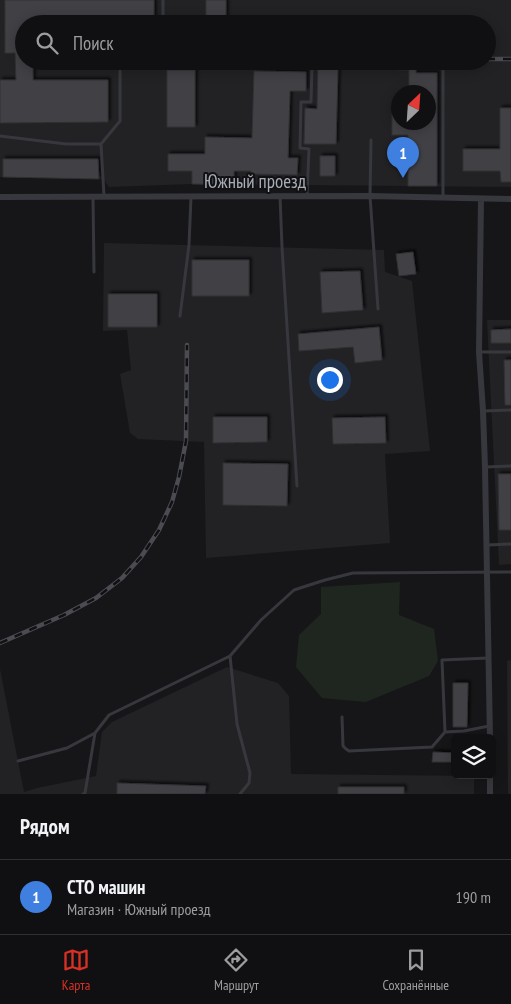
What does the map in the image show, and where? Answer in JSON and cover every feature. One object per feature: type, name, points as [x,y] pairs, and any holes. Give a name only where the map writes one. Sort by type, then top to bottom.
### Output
[{"type":"street","name":"Южный проезд","points":[[0,197],[370,196],[511,199]]},
{"type":"street","points":[[481,198],[479,352],[485,467],[490,734]]},
{"type":"street","points":[[490,779],[490,794]]},
{"type":"lane","points":[[163,0],[163,15]]},
{"type":"lane","points":[[104,196],[101,144],[120,121],[120,70]]},
{"type":"lane","points":[[307,196],[309,149],[300,148],[300,102],[311,102],[312,70]]},
{"type":"lane","points":[[443,70],[443,198]]},
{"type":"lane","points":[[0,136],[66,144],[101,144]]},
{"type":"lane","points":[[371,140],[370,196],[378,309]]},
{"type":"lane","points":[[94,196],[94,272]]},
{"type":"lane","points":[[180,316],[189,245],[191,196]]},
{"type":"lane","points":[[280,196],[297,486]]},
{"type":"lane","points":[[479,352],[511,352]]},
{"type":"lane","points":[[483,411],[511,410]]},
{"type":"lane","points":[[485,467],[511,466]]},
{"type":"lane","points":[[486,545],[511,544]]},
{"type":"lane","points":[[18,760],[66,748],[96,733],[110,715],[230,656],[261,620],[294,590],[353,573],[511,572]]},
{"type":"lane","points":[[230,656],[237,724],[250,773],[249,783],[240,794]]},
{"type":"lane","points":[[445,732],[442,660],[489,658]]},
{"type":"lane","points":[[342,717],[343,746],[349,751],[432,747],[445,732],[490,726]]},
{"type":"lane","points":[[83,794],[85,793],[96,733]]},
{"type":"shaded area","points":[[0,0],[511,0],[511,187],[192,184],[109,187],[103,179],[0,177]]},
{"type":"shaded area","points":[[104,243],[384,250],[385,272],[412,281],[430,451],[385,454],[390,543],[206,558],[204,442],[138,439],[130,433],[120,374],[131,370],[127,330],[103,331]]},
{"type":"shaded area","points":[[487,320],[511,320],[511,564],[499,565]]},
{"type":"shaded area","points":[[400,582],[399,615],[434,629],[438,661],[429,676],[366,702],[322,698],[296,667],[299,635],[321,614],[321,587]]},
{"type":"shaded area","points":[[511,660],[511,794],[508,794],[507,661]]},
{"type":"shaded area","points":[[227,667],[278,683],[289,696],[291,774],[451,776],[451,779],[474,779],[474,794],[0,794],[0,669],[24,792],[96,776],[102,732],[112,722]]},
{"type":"building","points":[[5,0],[154,0],[154,15],[15,15],[15,53],[5,53]]},
{"type":"building","points":[[206,0],[226,0],[226,15],[206,15]]},
{"type":"building","points":[[16,70],[33,70],[33,80],[108,80],[108,122],[0,123],[0,80],[16,80]]},
{"type":"building","points":[[167,70],[195,70],[195,127],[167,127]]},
{"type":"building","points":[[318,70],[338,70],[336,144],[304,144],[305,108],[317,109]]},
{"type":"building","points":[[409,70],[416,70],[416,73],[437,73],[437,186],[408,186],[408,135],[392,135],[392,130],[436,130],[436,85],[409,85]]},
{"type":"building","points":[[254,71],[306,72],[306,91],[290,91],[288,158],[298,158],[297,175],[251,174],[251,171],[234,171],[234,185],[192,184],[192,171],[168,171],[168,154],[205,154],[205,137],[252,138]]},
{"type":"building","points":[[500,108],[511,108],[511,182],[501,182],[500,171],[463,171],[463,149],[500,149]]},
{"type":"building","points":[[320,156],[335,156],[335,176],[320,176]]},
{"type":"building","points":[[3,159],[98,159],[99,179],[3,177]]},
{"type":"building","points":[[413,252],[416,274],[399,276],[396,254]]},
{"type":"building","points":[[192,260],[249,260],[249,296],[192,296]]},
{"type":"building","points":[[360,271],[363,310],[322,313],[320,272]]},
{"type":"building","points":[[108,294],[157,294],[157,327],[108,327]]},
{"type":"building","points":[[379,327],[382,360],[355,363],[353,347],[299,351],[298,334]]},
{"type":"building","points":[[511,329],[511,343],[491,343],[491,330]]},
{"type":"building","points":[[504,360],[511,360],[511,405],[505,405]]},
{"type":"building","points":[[213,417],[267,417],[267,442],[213,443]]},
{"type":"building","points":[[385,417],[386,443],[333,444],[332,418]]},
{"type":"building","points":[[223,463],[288,464],[287,506],[223,505]]},
{"type":"building","points":[[498,474],[511,474],[511,530],[499,530]]},
{"type":"building","points":[[453,683],[468,683],[467,727],[453,727]]},
{"type":"building","points":[[433,752],[451,753],[451,762],[432,762]]},
{"type":"building","points":[[117,783],[206,786],[205,794],[117,794]]},
{"type":"building","points":[[338,787],[404,787],[404,794],[338,794]]},
{"type":"railway","points":[[496,59],[511,59]]},
{"type":"railway","points":[[0,643],[64,615],[96,598],[122,578],[141,557],[159,530],[172,502],[186,441],[187,345]]},
{"type":"place","name":"СТО машин","points":[[403,178]]}]
